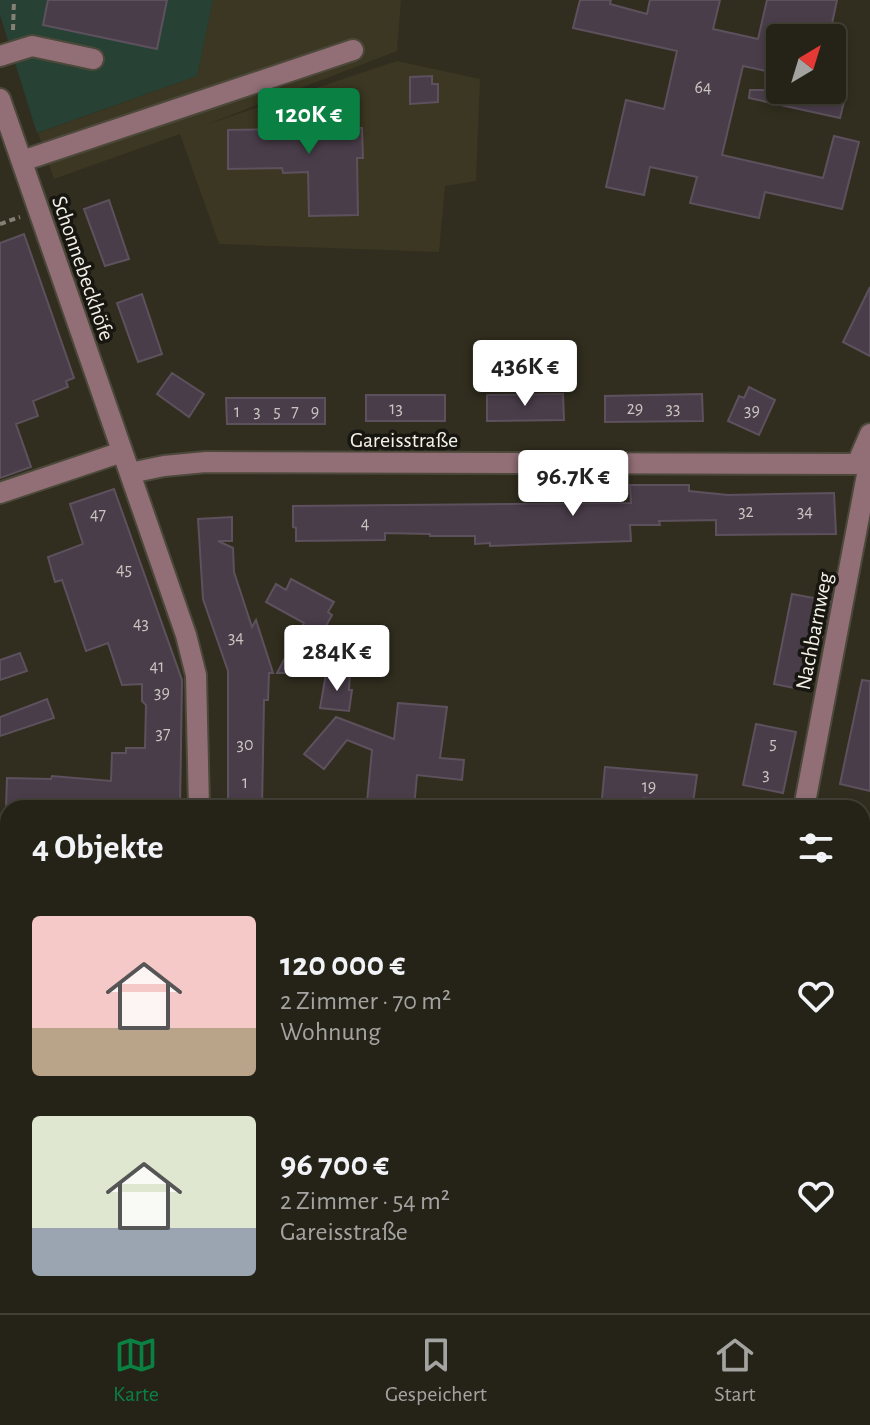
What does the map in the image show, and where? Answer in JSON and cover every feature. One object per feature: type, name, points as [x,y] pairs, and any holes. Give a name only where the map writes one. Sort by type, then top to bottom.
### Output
[{"type":"street","points":[[4,55],[32,46],[93,59]]},
{"type":"street","points":[[22,161],[353,50]]},
{"type":"street","name":"Schonnebeckhöfe","points":[[0,99],[186,635],[196,675],[199,800]]},
{"type":"street","name":"Nachbarnweg","points":[[805,800],[870,434]]},
{"type":"street","points":[[0,493],[122,452]]},
{"type":"street","name":"Gareisstraße","points":[[130,473],[206,462],[865,464]]},
{"type":"path","points":[[4,55],[13,32],[14,0]]},
{"type":"shaded area","points":[[213,0],[401,0],[397,51],[205,125],[397,61],[480,79],[476,181],[445,186],[439,252],[219,244],[180,134],[54,179],[38,133],[197,76]]},
{"type":"green space","points":[[0,0],[213,0],[197,76],[37,133],[0,15]]},
{"type":"building","points":[[48,0],[167,0],[157,49],[43,25]]},
{"type":"building","points":[[580,0],[611,0],[610,4],[647,14],[650,0],[720,0],[713,29],[758,39],[767,0],[837,0],[832,24],[766,24],[766,71],[743,66],[722,155],[823,178],[834,136],[859,142],[842,209],[765,192],[759,218],[690,203],[697,177],[650,167],[644,195],[606,187],[626,100],[664,109],[677,51],[573,28]]},
{"type":"building","points":[[432,76],[432,84],[438,84],[438,102],[410,104],[410,77]]},
{"type":"building","points":[[750,90],[766,90],[766,102],[749,98]]},
{"type":"building","points":[[776,104],[844,104],[840,118]]},
{"type":"building","points":[[348,105],[348,128],[362,128],[363,158],[357,158],[358,215],[309,216],[308,172],[283,173],[282,168],[228,169],[228,130],[295,129],[295,106]]},
{"type":"building","points":[[109,200],[129,259],[105,266],[84,209]]},
{"type":"building","points":[[24,234],[74,378],[66,381],[68,387],[33,401],[38,416],[16,424],[31,467],[0,478],[0,243]]},
{"type":"building","points":[[870,287],[870,356],[843,342]]},
{"type":"building","points":[[142,294],[162,354],[138,362],[117,303]]},
{"type":"building","points":[[172,373],[204,394],[189,417],[157,394]]},
{"type":"building","points":[[749,387],[775,400],[759,435],[728,421],[739,396],[744,398]]},
{"type":"building","points":[[563,394],[564,420],[487,421],[487,395]]},
{"type":"building","points":[[702,394],[703,421],[605,422],[605,396]]},
{"type":"building","points":[[366,395],[445,395],[445,421],[366,421]]},
{"type":"building","points":[[226,398],[325,398],[325,424],[227,424]]},
{"type":"building","points":[[630,485],[689,485],[689,491],[728,495],[834,493],[836,534],[716,535],[716,520],[659,521],[660,525],[630,525],[631,541],[490,546],[490,543],[475,544],[475,536],[430,534],[385,533],[385,540],[296,541],[296,528],[293,527],[293,506],[631,503]]},
{"type":"building","points":[[114,489],[182,680],[180,800],[6,800],[7,778],[51,779],[52,776],[111,781],[112,753],[126,753],[126,748],[145,748],[146,705],[142,701],[142,684],[122,685],[108,643],[86,651],[62,580],[55,582],[48,557],[83,544],[70,504]]},
{"type":"building","points":[[232,517],[232,541],[218,541],[233,548],[234,572],[252,627],[256,620],[273,673],[269,673],[268,700],[264,700],[262,800],[228,800],[228,671],[203,599],[198,519]]},
{"type":"building","points":[[291,579],[334,602],[328,612],[332,615],[300,673],[277,673],[304,623],[266,602],[276,584],[286,590]]},
{"type":"building","points":[[792,594],[830,601],[820,647],[816,647],[805,690],[774,684]]},
{"type":"building","points":[[20,653],[27,671],[0,680],[0,660]]},
{"type":"building","points":[[326,674],[350,674],[349,690],[352,690],[349,711],[320,708]]},
{"type":"building","points":[[862,680],[870,681],[870,791],[840,784]]},
{"type":"building","points":[[47,699],[54,718],[0,736],[0,717]]},
{"type":"building","points":[[398,703],[447,707],[440,758],[464,760],[462,780],[417,775],[415,800],[367,800],[372,750],[347,740],[324,769],[304,754],[336,717],[394,739]]},
{"type":"building","points":[[756,724],[796,732],[783,793],[743,785]]},
{"type":"building","points":[[605,767],[697,775],[693,800],[602,800]]}]
